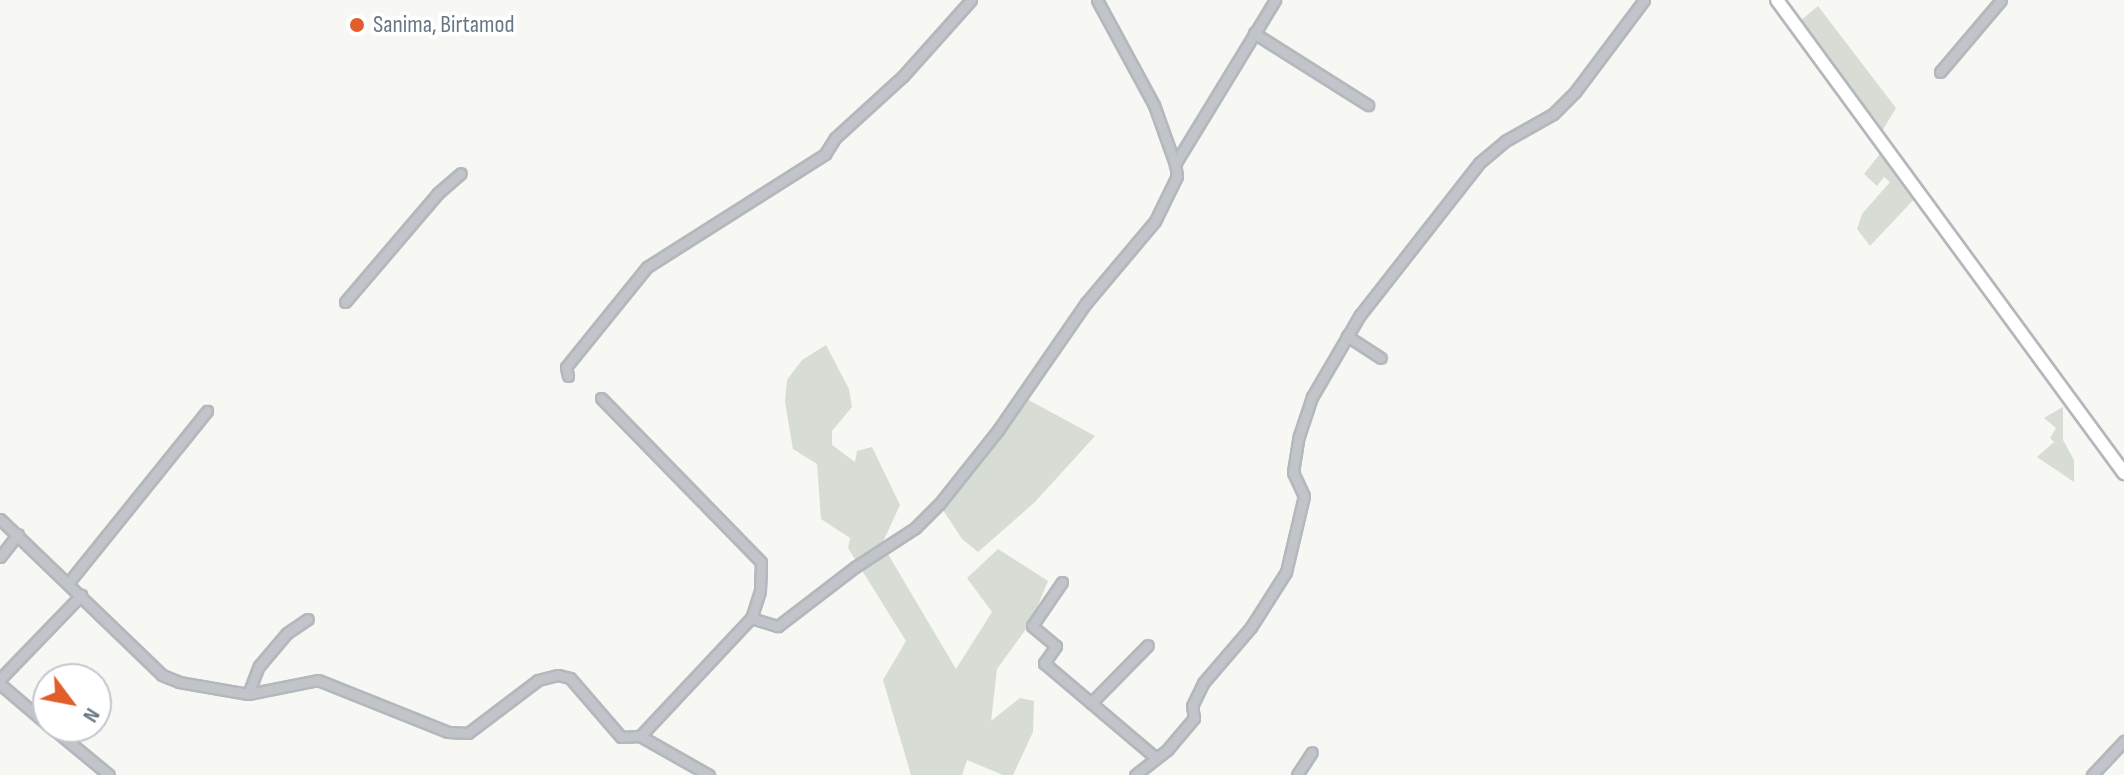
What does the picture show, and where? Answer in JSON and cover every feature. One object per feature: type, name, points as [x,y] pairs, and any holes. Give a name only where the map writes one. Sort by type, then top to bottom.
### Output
[{"type":"street","points":[[568,376],[566,367],[647,267],[825,154],[835,138],[903,76],[971,0]]},
{"type":"street","points":[[751,618],[778,626],[855,567],[915,528],[940,503],[998,430],[1086,303],[1155,221],[1177,176],[1175,164],[1154,105],[1097,0]]},
{"type":"street","points":[[1175,164],[1275,0]]},
{"type":"street","points":[[1135,775],[1194,718],[1192,706],[1203,683],[1251,627],[1286,572],[1304,496],[1293,472],[1299,436],[1312,397],[1347,336],[1479,163],[1505,141],[1553,114],[1575,92],[1644,0]]},
{"type":"street","points":[[1777,0],[2124,473]]},
{"type":"street","points":[[1940,72],[2001,0]]},
{"type":"street","points":[[1254,33],[1368,105]]},
{"type":"street","points":[[345,302],[438,193],[461,173]]},
{"type":"street","points":[[1347,336],[1381,358]]},
{"type":"street","points":[[601,398],[761,562],[760,591],[751,618],[640,736]]},
{"type":"street","points":[[69,582],[207,411]]},
{"type":"street","points":[[0,519],[69,582],[162,675],[208,689],[248,694],[318,680],[448,732],[468,733],[538,680],[558,675],[570,678],[621,737],[640,736],[709,775]]},
{"type":"street","points":[[0,557],[18,534]]},
{"type":"street","points":[[1062,582],[1032,626],[1056,646],[1044,663],[1156,758]]},
{"type":"street","points":[[32,710],[0,681],[81,595]]},
{"type":"street","points":[[248,694],[265,658],[287,633],[308,619]]},
{"type":"street","points":[[1091,703],[1148,645]]},
{"type":"street","points":[[2092,775],[2124,741]]},
{"type":"street","points":[[69,743],[105,774]]},
{"type":"street","points":[[1301,773],[1312,752]]},
{"type":"shaded area","points":[[1818,6],[1896,108],[1879,136],[1800,21]]},
{"type":"shaded area","points":[[1883,150],[1917,196],[1870,246],[1857,229],[1862,214],[1890,182],[1884,177],[1877,186],[1864,174]]},
{"type":"shaded area","points":[[826,345],[849,389],[852,407],[832,431],[832,445],[855,462],[857,451],[872,447],[900,505],[882,544],[956,669],[992,612],[967,578],[998,549],[1048,581],[1031,622],[997,669],[991,721],[1020,698],[1034,701],[1033,732],[1013,775],[1003,775],[967,760],[962,775],[911,775],[883,680],[906,641],[848,548],[850,538],[821,519],[817,464],[793,449],[785,402],[787,380],[802,360]]},
{"type":"shaded area","points":[[1025,398],[1095,436],[1035,502],[978,552],[962,539],[941,507],[998,437]]},
{"type":"shaded area","points":[[2063,407],[2063,440],[2074,460],[2074,482],[2037,457],[2054,442],[2050,438],[2056,428],[2044,418]]},
{"type":"place","name":"Sanima, Birtamod","points":[[357,25]]}]
